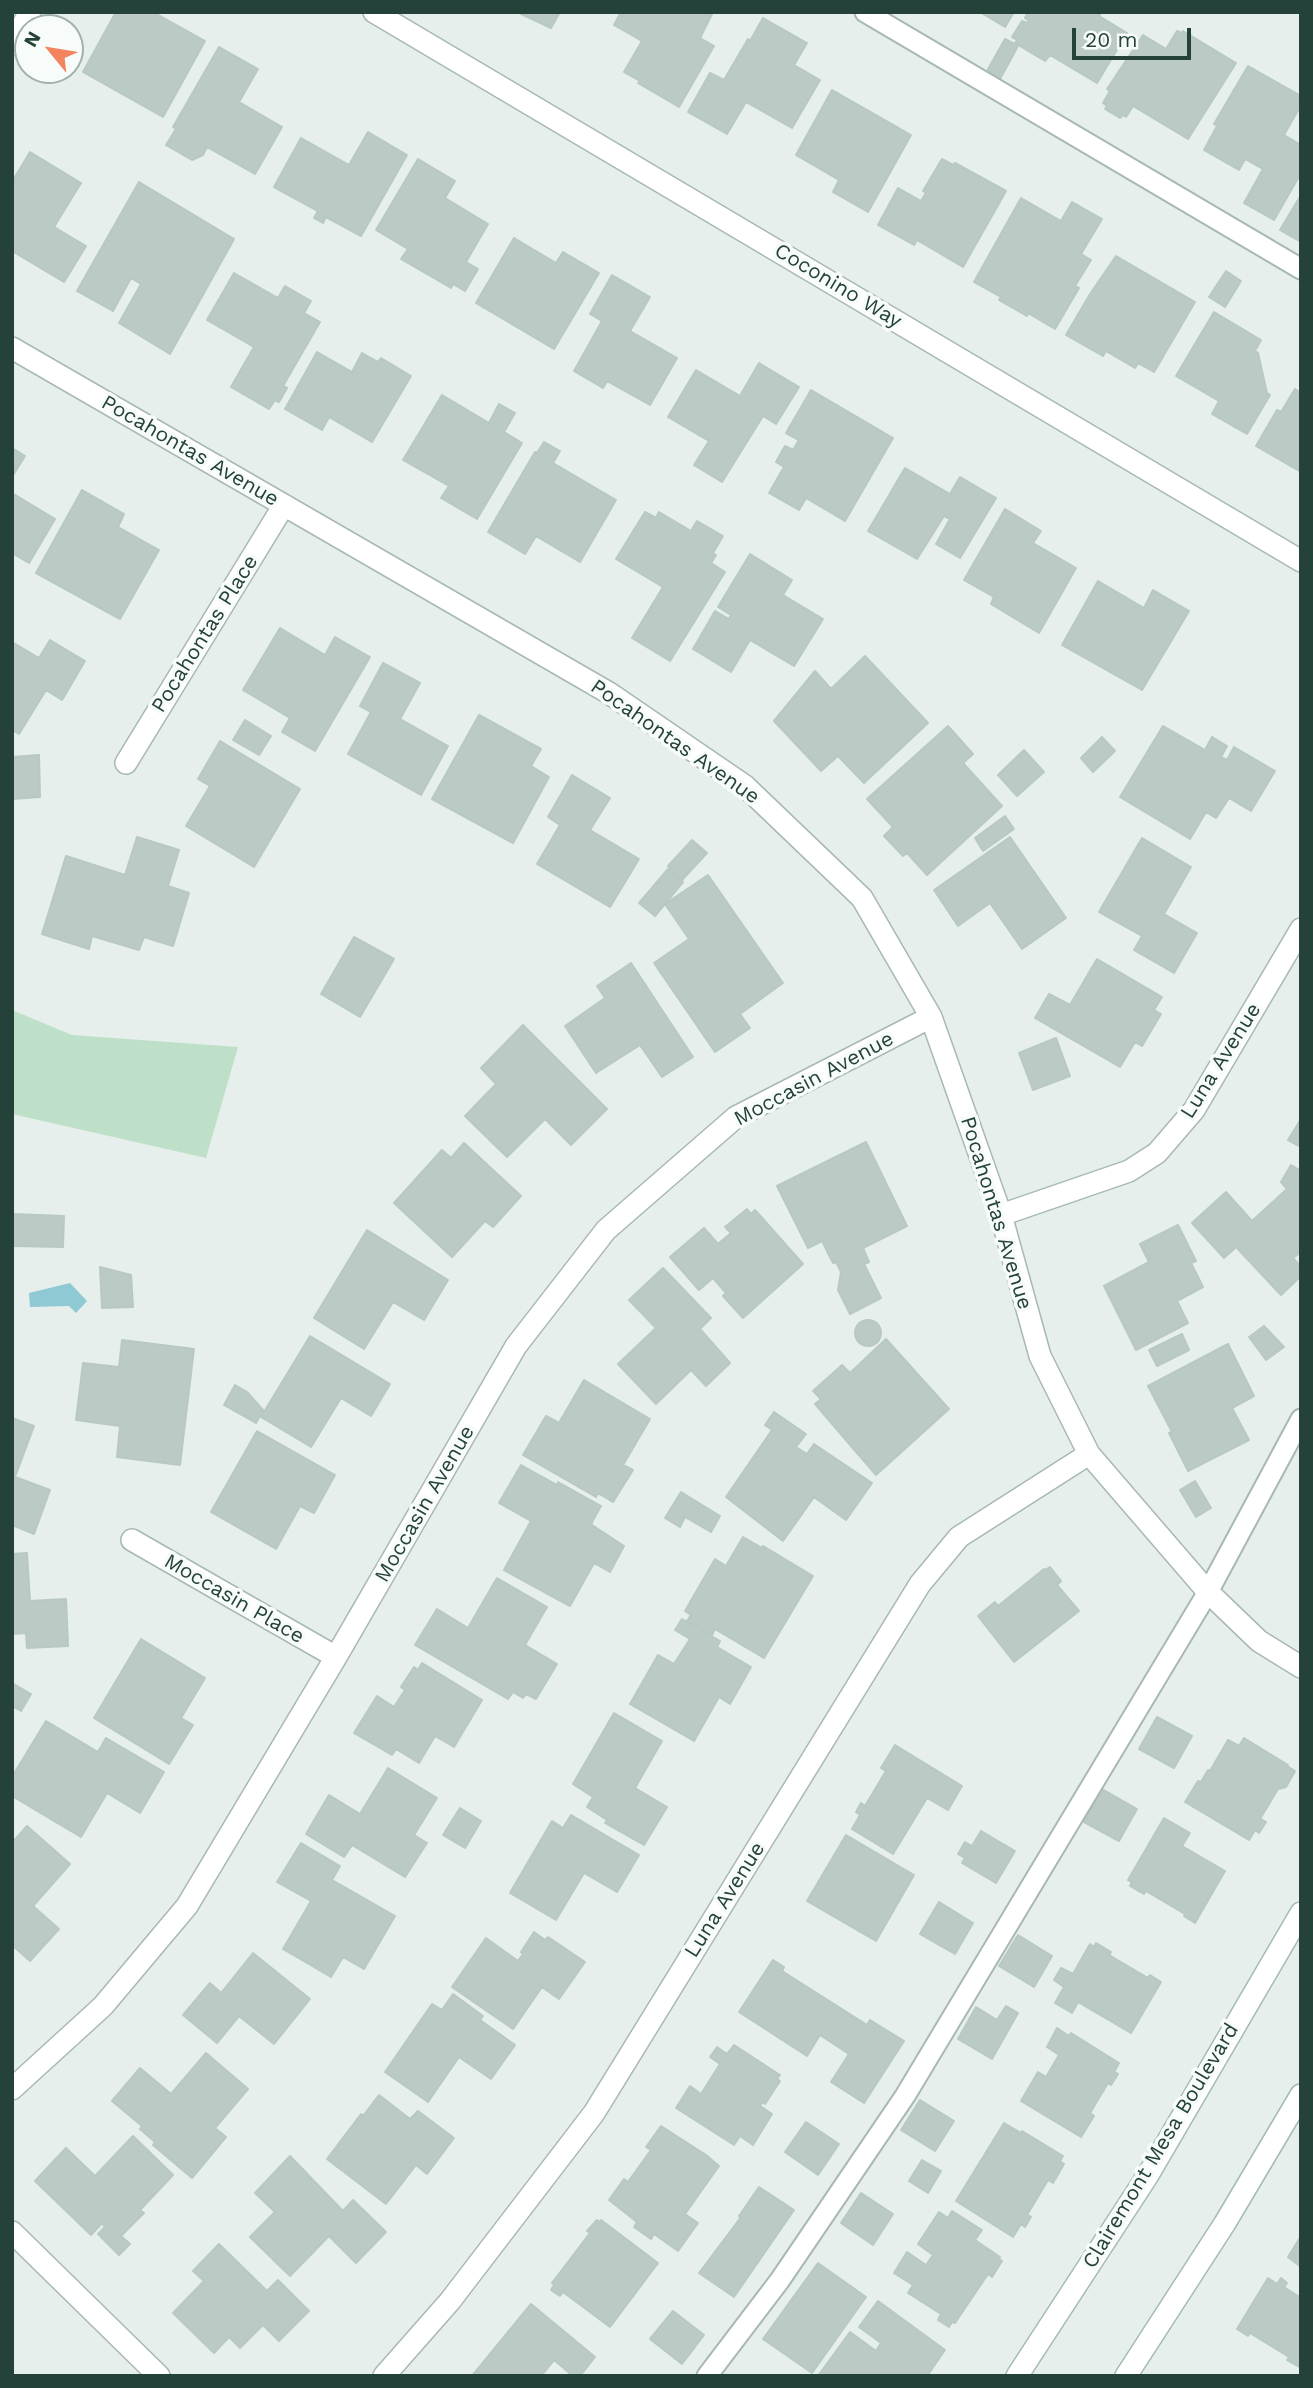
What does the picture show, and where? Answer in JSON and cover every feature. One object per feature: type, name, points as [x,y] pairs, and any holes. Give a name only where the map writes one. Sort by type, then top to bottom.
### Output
[{"type":"street","points":[[12,44],[30,12]]},
{"type":"street","name":"Coconino Way","points":[[374,12],[1301,561]]},
{"type":"street","name":"Pocahontas Avenue","points":[[12,348],[609,693],[745,786],[862,898],[931,1017],[1001,1215],[1040,1356],[1088,1454],[1208,1592],[1259,1641],[1301,1667]]},
{"type":"street","name":"Pocahontas Place","points":[[126,763],[284,505]]},
{"type":"street","name":"Luna Avenue","points":[[1001,1215],[1129,1171],[1157,1153],[1194,1110],[1301,929]]},
{"type":"street","name":"Moccasin Avenue","points":[[12,2089],[103,2006],[187,1906],[336,1657],[516,1346],[606,1230],[736,1117],[931,1017]]},
{"type":"street","name":"Luna Avenue","points":[[384,2376],[450,2301],[594,2113],[920,1584],[959,1537],[1088,1454]]},
{"type":"street","name":"Moccasin Place","points":[[132,1539],[336,1657]]},
{"type":"street","name":"Clairemont Mesa Boulevard","points":[[1017,2376],[1148,2175],[1301,1913]]},
{"type":"street","points":[[1126,2376],[1225,2223],[1301,2095]]},
{"type":"street","points":[[12,2232],[159,2376]]},
{"type":"lane","points":[[865,12],[1301,269]]},
{"type":"lane","points":[[707,2376],[780,2280],[905,2096],[1208,1592],[1301,1419]]},
{"type":"green space","points":[[12,1010],[72,1035],[238,1047],[206,1158],[12,1114]]},
{"type":"water","points":[[70,1283],[87,1301],[76,1313],[69,1306],[30,1307],[29,1293]]},
{"type":"building","points":[[116,12],[153,12],[205,41],[163,117],[84,70]]},
{"type":"building","points":[[517,12],[560,12],[551,28]]},
{"type":"building","points":[[621,12],[713,12],[700,38],[714,46],[679,107],[624,72],[642,41],[614,25]]},
{"type":"building","points":[[980,12],[1014,12],[1005,27]]},
{"type":"building","points":[[1028,12],[1102,12],[1099,16],[1127,33],[1097,83],[1050,55],[1045,61],[1015,43],[1017,40],[1012,37],[1022,21],[1027,23],[1029,20],[1025,18]]},
{"type":"building","points":[[763,18],[807,43],[794,65],[820,80],[792,128],[746,102],[727,134],[688,112],[710,73],[724,80]]},
{"type":"building","points":[[1177,31],[1183,31],[1236,63],[1188,139],[1133,106],[1126,117],[1123,115],[1120,118],[1105,109],[1107,106],[1103,103],[1110,91],[1107,89],[1143,35],[1166,49]]},
{"type":"building","points":[[1005,39],[1018,46],[1000,79],[987,71]]},
{"type":"building","points":[[219,47],[258,69],[239,102],[282,127],[255,174],[207,147],[203,155],[192,160],[166,145],[176,129],[173,127]]},
{"type":"building","points":[[1248,66],[1301,96],[1301,105],[1284,135],[1301,145],[1301,173],[1274,220],[1244,203],[1263,169],[1245,159],[1239,170],[1204,150],[1217,126],[1214,124]]},
{"type":"building","points":[[832,90],[911,135],[868,212],[833,192],[839,180],[796,155]]},
{"type":"building","points":[[368,132],[407,155],[361,236],[326,217],[323,223],[314,218],[318,211],[274,187],[301,138],[349,165]]},
{"type":"building","points":[[30,152],[81,183],[54,227],[86,246],[64,282],[12,251],[12,182]]},
{"type":"building","points":[[418,159],[455,181],[445,198],[488,224],[466,262],[478,269],[465,291],[453,284],[451,288],[401,259],[408,249],[376,230]]},
{"type":"building","points":[[942,159],[953,165],[955,163],[1006,191],[963,267],[917,240],[914,245],[878,225],[898,188],[921,201],[926,193],[923,191]]},
{"type":"building","points":[[139,182],[234,239],[170,354],[119,323],[141,284],[131,278],[113,311],[77,291]]},
{"type":"building","points":[[1301,195],[1301,242],[1280,230]]},
{"type":"building","points":[[1021,198],[1061,221],[1072,202],[1102,219],[1081,254],[1091,260],[1075,286],[1079,288],[1055,329],[999,300],[1001,297],[974,282]]},
{"type":"building","points":[[514,238],[556,263],[563,252],[599,273],[554,349],[476,303]]},
{"type":"building","points":[[1116,256],[1195,302],[1154,372],[1138,363],[1135,368],[1106,351],[1103,356],[1066,335]]},
{"type":"building","points":[[1226,271],[1241,281],[1225,307],[1209,297]]},
{"type":"building","points":[[234,273],[278,298],[285,286],[311,301],[304,313],[320,322],[283,386],[287,388],[279,402],[275,400],[269,409],[231,387],[254,347],[207,320]]},
{"type":"building","points":[[612,275],[650,297],[630,331],[677,358],[650,405],[607,381],[603,388],[574,371],[602,321],[590,314]]},
{"type":"building","points":[[1214,312],[1261,340],[1255,351],[1258,353],[1267,393],[1270,395],[1247,434],[1212,414],[1219,401],[1176,376]]},
{"type":"building","points":[[317,352],[352,372],[362,353],[378,362],[381,358],[411,376],[372,442],[329,417],[322,430],[285,409]]},
{"type":"building","points":[[759,363],[799,387],[776,424],[763,416],[722,482],[694,465],[709,441],[668,417],[696,370],[740,396]]},
{"type":"building","points":[[1295,389],[1301,393],[1301,472],[1256,446],[1277,410],[1281,412]]},
{"type":"building","points":[[811,390],[893,438],[845,521],[806,498],[799,510],[769,493],[784,467],[776,462],[785,446],[793,450],[799,440],[786,433]]},
{"type":"building","points":[[442,395],[489,423],[499,404],[515,413],[504,432],[522,443],[477,519],[441,498],[449,486],[403,460]]},
{"type":"building","points":[[544,442],[560,451],[553,463],[616,500],[580,562],[536,536],[525,554],[488,532],[535,452],[537,453]]},
{"type":"building","points":[[12,448],[25,456],[12,477]]},
{"type":"building","points":[[905,468],[950,494],[960,477],[996,498],[960,558],[936,544],[950,519],[944,516],[917,559],[868,531]]},
{"type":"building","points":[[82,490],[124,514],[118,527],[159,550],[120,619],[36,573]]},
{"type":"building","points":[[12,493],[55,519],[29,563],[12,553]]},
{"type":"building","points":[[1005,509],[1041,531],[1033,543],[1076,568],[1039,633],[991,604],[994,597],[964,580]]},
{"type":"building","points":[[645,512],[656,518],[659,512],[691,531],[697,521],[723,536],[713,553],[716,555],[711,563],[725,572],[670,661],[632,638],[663,587],[616,559]]},
{"type":"building","points":[[750,554],[792,580],[783,595],[823,619],[794,666],[750,640],[731,672],[693,649],[715,611],[729,619],[731,615],[718,607]]},
{"type":"building","points":[[1098,581],[1144,608],[1153,590],[1189,611],[1142,690],[1062,645]]},
{"type":"building","points":[[280,628],[325,655],[335,637],[370,657],[315,751],[282,732],[290,718],[243,690]]},
{"type":"building","points":[[50,640],[85,661],[62,700],[46,690],[19,734],[12,730],[12,642],[39,658]]},
{"type":"building","points":[[865,656],[928,723],[864,783],[838,756],[821,771],[774,721],[815,671],[831,689]]},
{"type":"building","points":[[383,663],[420,683],[400,719],[448,746],[421,795],[348,754],[371,712],[360,706]]},
{"type":"building","points":[[479,715],[541,749],[531,766],[549,777],[513,843],[432,799]]},
{"type":"building","points":[[245,720],[271,736],[259,755],[233,740]]},
{"type":"building","points":[[948,726],[973,754],[963,763],[1002,806],[927,875],[907,853],[903,856],[884,836],[893,827],[867,799]]},
{"type":"building","points":[[1163,726],[1205,750],[1212,737],[1227,746],[1221,757],[1227,760],[1234,747],[1275,771],[1251,811],[1229,798],[1216,818],[1206,812],[1190,839],[1120,797]]},
{"type":"building","points":[[1102,737],[1115,751],[1093,772],[1081,758]]},
{"type":"building","points":[[220,741],[300,789],[254,867],[186,826],[210,786],[198,779]]},
{"type":"building","points":[[1024,750],[1044,772],[1017,796],[998,775]]},
{"type":"building","points":[[39,755],[40,797],[12,799],[12,757]]},
{"type":"building","points":[[572,775],[610,798],[590,830],[639,859],[610,907],[537,864],[560,825],[548,817]]},
{"type":"building","points":[[1005,816],[1014,829],[983,851],[975,838]]},
{"type":"building","points":[[137,837],[179,850],[168,886],[189,893],[173,946],[144,937],[139,950],[92,936],[89,949],[42,934],[66,856],[125,875]]},
{"type":"building","points":[[1010,837],[1066,918],[1022,949],[990,903],[958,926],[934,890]]},
{"type":"building","points":[[1142,838],[1191,867],[1164,914],[1197,933],[1174,973],[1134,950],[1142,936],[1099,912]]},
{"type":"building","points":[[692,840],[707,853],[682,880],[668,866]]},
{"type":"building","points":[[668,869],[683,882],[655,916],[639,903]]},
{"type":"building","points":[[708,875],[783,983],[740,1014],[750,1028],[715,1052],[654,963],[689,939],[665,904]]},
{"type":"building","points":[[354,937],[394,959],[360,1017],[321,994]]},
{"type":"building","points":[[1097,959],[1162,997],[1154,1010],[1161,1014],[1142,1046],[1135,1042],[1120,1067],[1035,1018],[1049,994],[1070,1005]]},
{"type":"building","points":[[631,963],[693,1057],[662,1077],[640,1045],[596,1073],[565,1026],[605,998],[597,986]]},
{"type":"building","points":[[523,1025],[607,1109],[571,1145],[545,1119],[507,1157],[465,1116],[496,1084],[481,1068]]},
{"type":"building","points":[[1056,1038],[1070,1076],[1033,1090],[1019,1053]]},
{"type":"building","points":[[1301,1119],[1301,1147],[1288,1140]]},
{"type":"building","points":[[866,1142],[907,1226],[863,1248],[869,1262],[864,1264],[881,1298],[850,1314],[838,1290],[841,1272],[836,1262],[833,1263],[822,1241],[808,1248],[777,1186]]},
{"type":"building","points":[[464,1143],[521,1196],[493,1227],[485,1221],[452,1257],[394,1203],[442,1150],[451,1158]]},
{"type":"building","points":[[1291,1165],[1301,1171],[1301,1252],[1293,1258],[1301,1267],[1301,1276],[1281,1295],[1236,1247],[1224,1258],[1192,1223],[1226,1192],[1252,1221],[1287,1189],[1281,1182]]},
{"type":"building","points":[[747,1209],[751,1214],[755,1210],[803,1264],[743,1318],[723,1296],[726,1293],[713,1278],[699,1290],[670,1257],[704,1228],[718,1244],[731,1233],[725,1227]]},
{"type":"building","points":[[12,1214],[64,1216],[63,1247],[12,1246]]},
{"type":"building","points":[[1178,1225],[1196,1261],[1191,1263],[1203,1287],[1177,1301],[1188,1323],[1136,1350],[1104,1286],[1149,1262],[1140,1244]]},
{"type":"building","points":[[367,1230],[448,1280],[424,1320],[393,1302],[364,1349],[314,1318]]},
{"type":"building","points":[[100,1267],[131,1275],[133,1307],[102,1308]]},
{"type":"building","points":[[663,1268],[711,1318],[700,1329],[730,1363],[706,1386],[691,1370],[656,1404],[618,1364],[656,1328],[629,1300]]},
{"type":"building","points":[[868,1320],[877,1324],[881,1333],[877,1342],[868,1346],[859,1342],[855,1333],[859,1324]]},
{"type":"building","points":[[1264,1326],[1284,1347],[1266,1360],[1249,1337]]},
{"type":"building","points":[[1182,1334],[1189,1350],[1157,1366],[1149,1350]]},
{"type":"building","points":[[310,1336],[390,1384],[371,1416],[341,1398],[311,1447],[261,1417]]},
{"type":"building","points":[[886,1339],[949,1409],[876,1475],[815,1404],[821,1399],[813,1391],[842,1365],[850,1373]]},
{"type":"building","points":[[122,1340],[194,1349],[180,1465],[117,1457],[120,1426],[76,1420],[83,1363],[119,1367]]},
{"type":"building","points":[[1228,1344],[1254,1396],[1232,1408],[1249,1440],[1188,1471],[1169,1433],[1172,1432],[1148,1386]]},
{"type":"building","points":[[584,1380],[650,1419],[623,1465],[633,1470],[613,1502],[598,1493],[596,1497],[523,1455],[546,1416],[559,1423]]},
{"type":"building","points":[[235,1385],[247,1392],[263,1410],[256,1423],[224,1405]]},
{"type":"building","points":[[774,1412],[806,1434],[796,1447],[807,1454],[814,1444],[872,1483],[846,1520],[814,1497],[783,1541],[726,1497],[772,1430],[765,1425]]},
{"type":"building","points":[[12,1418],[34,1426],[15,1477],[50,1490],[34,1534],[12,1525]]},
{"type":"building","points":[[257,1431],[335,1475],[314,1513],[300,1506],[276,1549],[211,1512]]},
{"type":"building","points":[[521,1465],[601,1506],[592,1525],[624,1546],[610,1572],[594,1563],[570,1606],[504,1570],[531,1521],[499,1503]]},
{"type":"building","points":[[1195,1481],[1211,1508],[1196,1517],[1180,1490]]},
{"type":"building","points":[[681,1492],[720,1516],[711,1532],[685,1517],[680,1527],[665,1518]]},
{"type":"building","points":[[743,1537],[813,1576],[764,1658],[715,1629],[712,1635],[687,1621],[691,1615],[685,1611],[715,1559],[726,1566]]},
{"type":"building","points":[[27,1553],[30,1601],[66,1599],[68,1646],[27,1648],[26,1633],[12,1634],[12,1554]]},
{"type":"building","points":[[1050,1567],[1061,1581],[1057,1585],[1079,1611],[1014,1662],[978,1616],[995,1602],[998,1606]]},
{"type":"building","points":[[497,1578],[547,1607],[525,1645],[557,1664],[536,1699],[526,1694],[523,1698],[513,1692],[508,1699],[415,1645],[437,1609],[468,1628]]},
{"type":"building","points":[[682,1619],[720,1641],[717,1647],[751,1667],[730,1704],[719,1697],[694,1741],[630,1704],[658,1655],[674,1664],[690,1639],[675,1630]]},
{"type":"building","points":[[141,1639],[205,1678],[181,1718],[193,1725],[169,1764],[94,1718]]},
{"type":"building","points":[[422,1663],[482,1700],[454,1747],[435,1736],[419,1763],[396,1749],[392,1755],[354,1733],[377,1696],[394,1707],[405,1690],[401,1687],[414,1667],[418,1670]]},
{"type":"building","points":[[12,1683],[31,1694],[21,1711],[12,1706]]},
{"type":"building","points":[[614,1713],[662,1741],[635,1788],[667,1807],[644,1845],[605,1823],[607,1820],[587,1807],[593,1797],[573,1784]]},
{"type":"building","points":[[1157,1717],[1192,1736],[1174,1768],[1139,1749]]},
{"type":"building","points":[[46,1721],[98,1752],[106,1738],[164,1772],[140,1813],[107,1793],[81,1837],[12,1796],[12,1777]]},
{"type":"building","points":[[1244,1738],[1295,1771],[1286,1787],[1278,1789],[1260,1819],[1266,1822],[1259,1833],[1255,1830],[1249,1840],[1185,1802],[1198,1781],[1201,1782],[1208,1770],[1210,1771],[1228,1740],[1239,1746]]},
{"type":"building","points":[[895,1745],[962,1786],[948,1810],[927,1798],[893,1854],[852,1829],[860,1815],[856,1812],[861,1803],[865,1806],[886,1771],[881,1768]]},
{"type":"building","points":[[388,1768],[437,1798],[414,1835],[427,1843],[405,1877],[352,1845],[344,1857],[306,1834],[329,1795],[360,1814]]},
{"type":"building","points":[[1102,1789],[1137,1809],[1119,1841],[1084,1822]]},
{"type":"building","points":[[460,1808],[481,1821],[465,1848],[443,1835]]},
{"type":"building","points":[[571,1815],[639,1855],[617,1892],[584,1873],[556,1920],[510,1893],[552,1821],[563,1828]]},
{"type":"building","points":[[1164,1818],[1190,1833],[1182,1846],[1225,1871],[1195,1923],[1146,1891],[1144,1894],[1130,1886],[1132,1882],[1128,1880]]},
{"type":"building","points":[[27,1826],[70,1864],[33,1906],[59,1929],[30,1961],[12,1945],[12,1843]]},
{"type":"building","points":[[981,1831],[1015,1851],[996,1883],[962,1863],[965,1858],[958,1854],[965,1842],[972,1846]]},
{"type":"building","points":[[846,1835],[914,1875],[876,1941],[807,1901]]},
{"type":"building","points":[[301,1843],[340,1866],[332,1880],[395,1916],[364,1969],[343,1957],[331,1977],[283,1949],[311,1901],[277,1882]]},
{"type":"building","points":[[939,1902],[973,1923],[955,1954],[920,1934]]},
{"type":"building","points":[[534,1932],[545,1940],[548,1937],[585,1962],[559,1999],[542,1987],[513,2029],[452,1987],[486,1938],[518,1961]]},
{"type":"building","points":[[1018,1935],[1052,1956],[1034,1987],[999,1966]]},
{"type":"building","points":[[1096,1943],[1111,1952],[1109,1955],[1148,1978],[1150,1975],[1161,1982],[1131,2033],[1078,2002],[1072,2013],[1055,2003],[1064,1987],[1054,1980],[1061,1968],[1073,1974],[1090,1944],[1094,1947]]},
{"type":"building","points":[[253,1953],[310,1999],[274,2044],[239,2016],[217,2043],[183,2015],[210,1983],[221,1993]]},
{"type":"building","points":[[773,1960],[784,1967],[782,1971],[867,2025],[870,2020],[904,2041],[864,2103],[831,2082],[849,2054],[820,2035],[807,2056],[739,2012]]},
{"type":"building","points":[[453,1994],[483,2016],[480,2020],[515,2045],[491,2079],[459,2057],[428,2102],[385,2072],[432,2004],[442,2010]]},
{"type":"building","points":[[1006,2006],[1018,2013],[992,2059],[958,2039],[976,2007],[997,2020]]},
{"type":"building","points":[[1057,2028],[1069,2036],[1071,2033],[1119,2063],[1114,2072],[1118,2074],[1111,2085],[1108,2083],[1090,2113],[1094,2116],[1081,2137],[1021,2101],[1038,2072],[1046,2077],[1059,2055],[1047,2047]]},
{"type":"building","points":[[734,2045],[780,2075],[777,2079],[780,2081],[765,2104],[762,2102],[760,2106],[772,2114],[753,2145],[740,2136],[734,2145],[676,2108],[690,2086],[701,2094],[720,2064],[710,2057],[717,2047],[727,2054]]},
{"type":"building","points":[[206,2053],[248,2089],[215,2128],[226,2137],[192,2178],[153,2145],[155,2142],[140,2129],[142,2126],[112,2101],[140,2068],[171,2094]]},
{"type":"building","points":[[379,2095],[410,2119],[418,2111],[454,2138],[427,2174],[416,2165],[386,2204],[327,2159]]},
{"type":"building","points":[[920,2100],[954,2121],[935,2151],[901,2130]]},
{"type":"building","points":[[806,2122],[839,2144],[818,2175],[785,2152]]},
{"type":"building","points":[[1004,2123],[1063,2156],[1060,2161],[1064,2164],[1053,2183],[1048,2180],[1027,2215],[1031,2217],[1025,2227],[1021,2224],[1013,2237],[956,2201]]},
{"type":"building","points":[[661,2126],[719,2166],[685,2214],[698,2223],[678,2251],[654,2234],[651,2239],[634,2227],[637,2222],[609,2200],[624,2179],[628,2182],[651,2150],[646,2147]]},
{"type":"building","points":[[133,2136],[173,2175],[140,2210],[144,2213],[121,2236],[130,2244],[119,2255],[98,2234],[105,2227],[102,2223],[91,2235],[35,2181],[66,2148],[95,2176]]},
{"type":"building","points":[[290,2156],[343,2211],[353,2200],[386,2232],[356,2263],[329,2236],[290,2276],[250,2237],[275,2212],[255,2193]]},
{"type":"building","points":[[922,2160],[941,2171],[928,2193],[909,2181]]},
{"type":"building","points":[[759,2187],[794,2210],[734,2297],[699,2273],[741,2217],[739,2216]]},
{"type":"building","points":[[861,2193],[893,2214],[873,2245],[841,2223]]},
{"type":"building","points":[[952,2211],[982,2230],[975,2240],[1002,2261],[992,2277],[988,2274],[955,2323],[952,2322],[949,2327],[938,2320],[941,2314],[908,2293],[913,2285],[894,2273],[907,2252],[926,2265],[933,2255],[918,2244],[939,2212],[948,2218]]},
{"type":"building","points":[[597,2220],[601,2220],[658,2263],[610,2327],[563,2292],[560,2296],[551,2290],[554,2285],[552,2283]]},
{"type":"building","points":[[1301,2236],[1301,2267],[1288,2257]]},
{"type":"building","points":[[219,2244],[267,2291],[278,2280],[309,2311],[279,2341],[263,2325],[240,2348],[229,2337],[214,2353],[173,2313],[204,2281],[193,2271]]},
{"type":"building","points":[[818,2263],[866,2297],[812,2373],[763,2339]]},
{"type":"building","points":[[1268,2278],[1277,2284],[1281,2278],[1287,2283],[1284,2287],[1301,2298],[1301,2368],[1287,2360],[1289,2357],[1250,2333],[1248,2336],[1237,2329]]},
{"type":"building","points":[[878,2301],[945,2350],[927,2376],[818,2376],[850,2332],[876,2351],[881,2343],[859,2327]]},
{"type":"building","points":[[531,2304],[595,2357],[580,2376],[573,2376],[554,2360],[541,2376],[472,2376]]},
{"type":"building","points":[[673,2311],[704,2335],[682,2364],[650,2339]]}]
